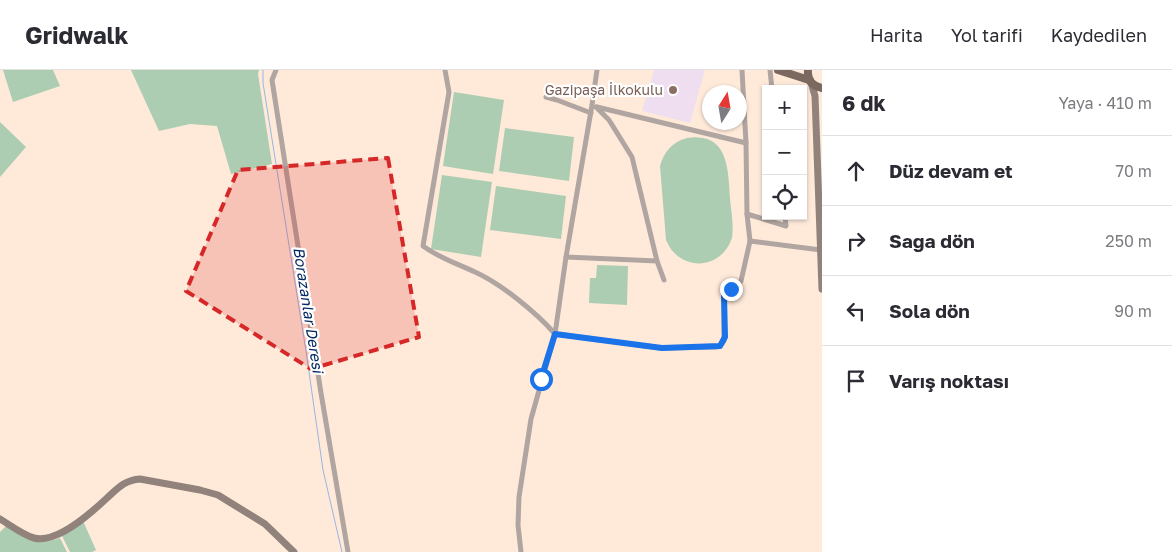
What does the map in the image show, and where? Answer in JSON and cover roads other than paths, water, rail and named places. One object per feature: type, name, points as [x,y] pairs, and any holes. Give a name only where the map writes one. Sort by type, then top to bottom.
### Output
[{"type":"main road","points":[[778,70],[810,81],[815,86],[822,88]]},
{"type":"main road","points":[[808,70],[810,81]]},
{"type":"street","points":[[276,70],[272,80],[348,552]]},
{"type":"street","points":[[445,70],[449,92],[423,246],[439,257],[477,272],[510,294],[543,320],[555,334],[662,348],[720,346],[725,337],[724,295],[738,286],[740,282],[750,241],[746,214],[746,143],[742,70]]},
{"type":"street","points":[[521,552],[518,525],[519,497],[531,419],[555,334],[566,257],[591,113],[594,106],[597,70]]},
{"type":"street","points":[[770,70],[772,85]]},
{"type":"street","points":[[810,81],[815,96],[822,289]]},
{"type":"street","points":[[546,97],[591,113]]},
{"type":"street","points":[[594,106],[746,143]]},
{"type":"street","points":[[594,106],[609,120],[632,157],[657,261],[664,280]]},
{"type":"street","points":[[746,214],[762,219]]},
{"type":"street","points":[[766,220],[786,226],[785,220]]},
{"type":"street","points":[[750,241],[821,250]]},
{"type":"street","points":[[566,257],[657,261]]},
{"type":"street","points":[[0,519],[33,538],[46,539],[56,536],[89,512],[122,484],[130,480],[140,479],[218,495],[265,524],[294,552]]},
{"type":"waterway","name":"Borazanlar Deresi","points":[[263,70],[263,83],[323,470],[342,552]]},
{"type":"place","name":"Gazipaşa İlkokulu","points":[[673,90]]}]
